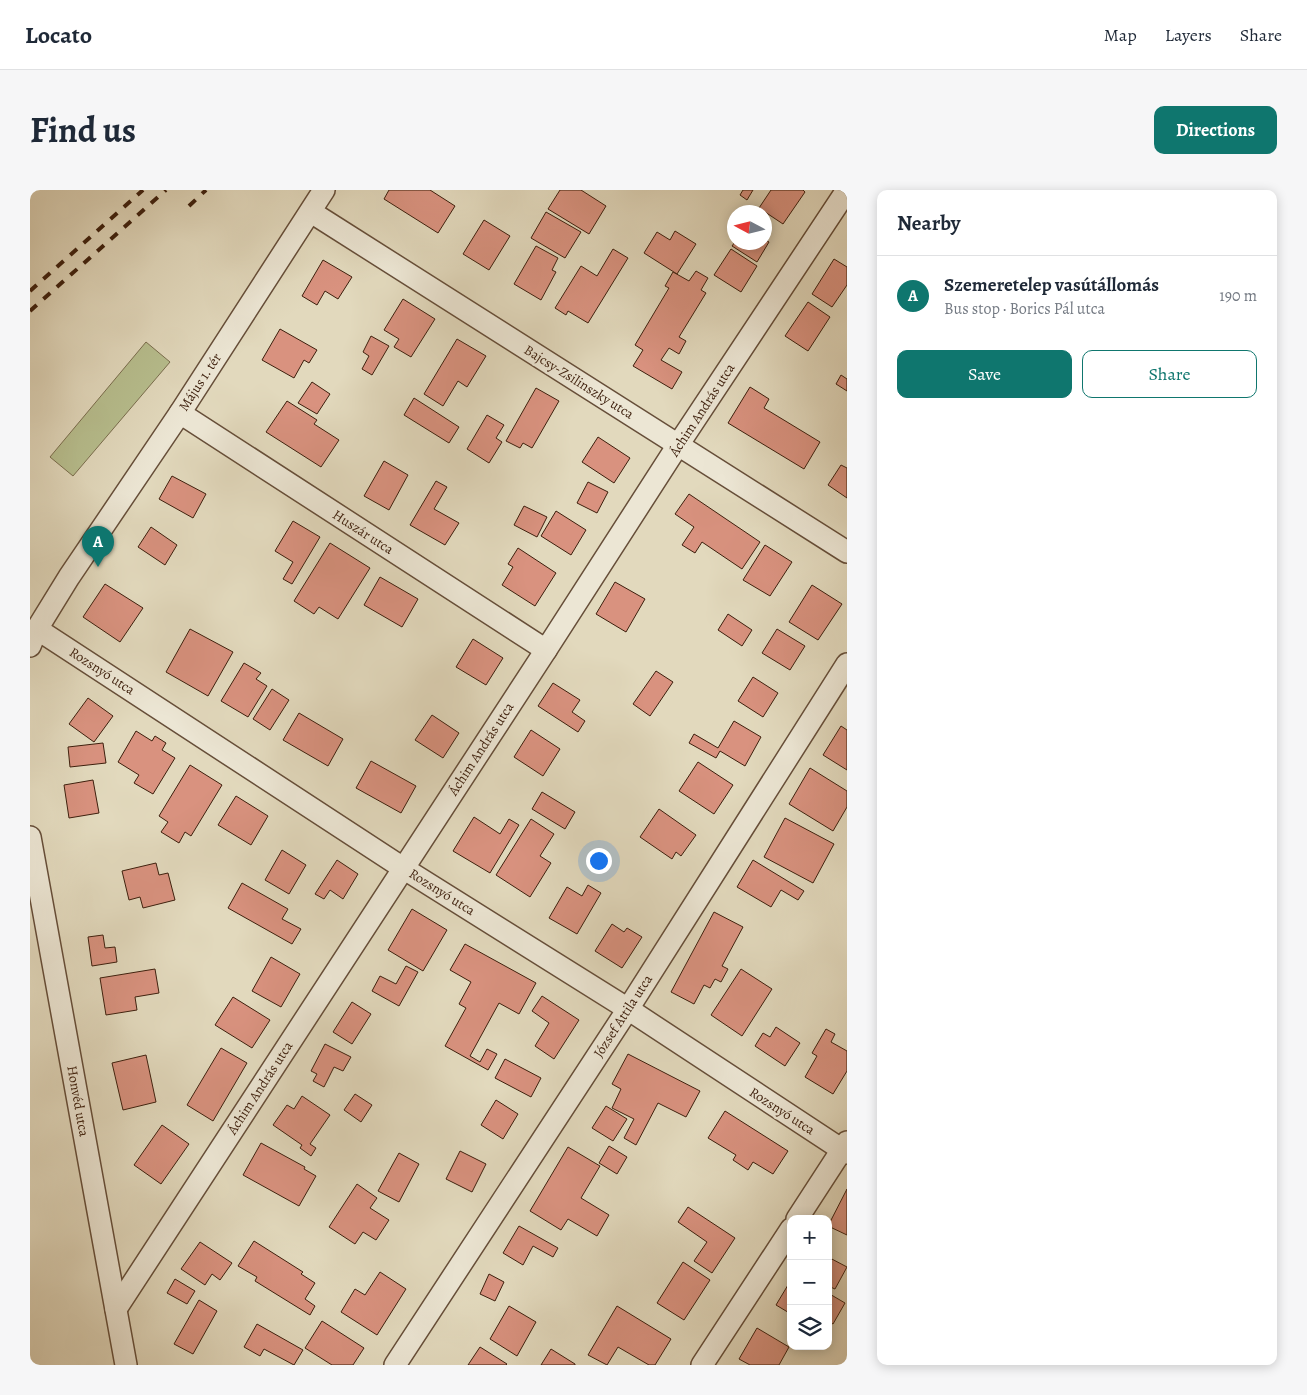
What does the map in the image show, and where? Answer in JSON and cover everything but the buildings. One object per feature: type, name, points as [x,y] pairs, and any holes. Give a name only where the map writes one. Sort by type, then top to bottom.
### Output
[{"type":"street","name":"Május 1. tér","points":[[32,635],[69,576],[180,413],[324,190]]},
{"type":"street","name":"Áchim András utca","points":[[116,1310],[678,445],[847,190]]},
{"type":"street","name":"Bajcsy-Zsilinszky utca","points":[[310,212],[847,552]]},
{"type":"street","name":"Huszár utca","points":[[180,413],[546,650]]},
{"type":"street","name":"Rozsnyó utca","points":[[32,635],[628,1009],[845,1149]]},
{"type":"street","name":"József Attila utca","points":[[395,1365],[628,1009],[847,664]]},
{"type":"street","name":"Honvéd utca","points":[[30,837],[126,1365]]},
{"type":"street","points":[[800,1215],[845,1149]]},
{"type":"street","points":[[702,1365],[787,1235]]},
{"type":"green space","points":[[146,342],[170,362],[73,476],[50,457]]},
{"type":"railway","points":[[30,291],[143,190]]},
{"type":"railway","points":[[30,311],[166,190]]},
{"type":"railway","points":[[189,206],[206,190]]},
{"type":"place","name":"Szemeretelep vasútállomás","points":[[98,567]]}]
